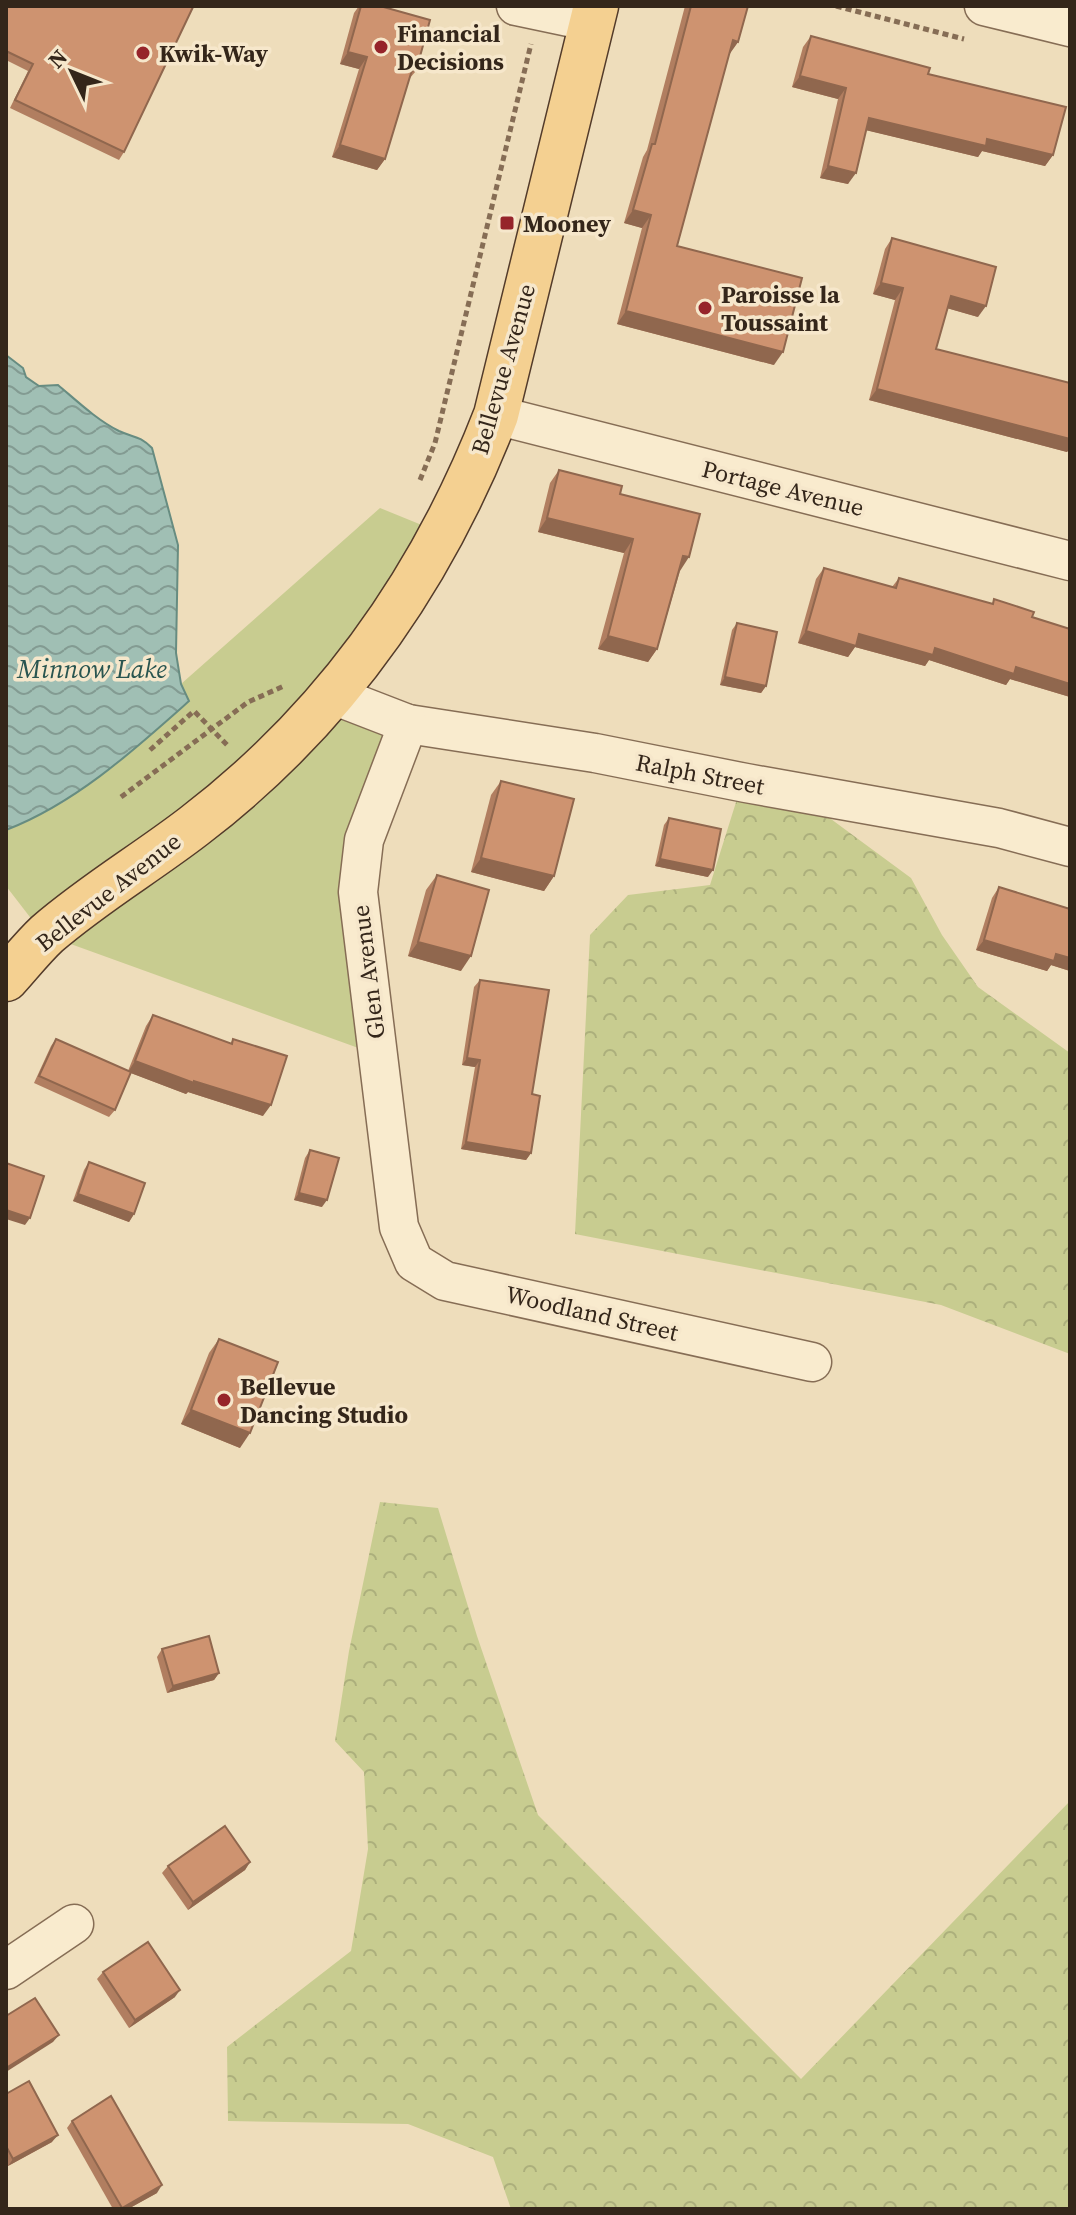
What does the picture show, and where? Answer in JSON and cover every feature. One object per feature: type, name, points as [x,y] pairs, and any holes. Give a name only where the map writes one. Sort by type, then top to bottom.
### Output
[{"type":"main road","name":"Bellevue Avenue","points":[[6,979],[45,936],[194,826],[243,785],[333,695],[389,623],[429,559],[473,475],[496,415],[594,14]]},
{"type":"street","points":[[984,6],[1070,27]]},
{"type":"street","points":[[527,9],[594,14]]},
{"type":"street","name":"Portage Avenue","points":[[496,415],[1070,561]]},
{"type":"street","name":"Ralph Street","points":[[333,695],[408,724],[595,753],[999,828],[1070,847]]},
{"type":"street","name":"Glen Avenue","points":[[399,1227],[358,892],[364,840],[408,724]]},
{"type":"street","name":"Woodland Street","points":[[399,1227],[414,1262],[445,1281],[812,1362]]},
{"type":"street","points":[[6,1970],[74,1924]]},
{"type":"path","points":[[836,6],[968,40]]},
{"type":"path","points":[[418,487],[435,443],[527,9]]},
{"type":"path","points":[[121,797],[248,702],[292,682],[272,703]]},
{"type":"path","points":[[150,750],[194,711],[228,746]]},
{"type":"path","points":[[219,754],[236,738]]},
{"type":"green space","points":[[380,508],[439,532],[336,686],[404,725],[375,798],[375,1054],[43,934],[6,886],[6,830],[64,802],[181,684]]},
{"type":"green space","points":[[737,799],[816,808],[911,878],[942,935],[978,987],[1070,1053],[1070,1354],[941,1305],[575,1234],[590,935],[628,895],[710,885]]},
{"type":"green space","points":[[380,1502],[438,1508],[477,1636],[538,1815],[801,2079],[1070,1801],[1070,2209],[511,2209],[493,2157],[408,2124],[228,2121],[227,2047],[351,1951],[368,1849],[364,1772],[335,1741],[349,1651]]},
{"type":"water","name":"Minnow Lake","points":[[6,355],[39,386],[58,385],[103,421],[152,448],[178,545],[176,653],[181,684],[189,701],[103,774],[32,819],[6,830]]},
{"type":"building","points":[[6,6],[193,7],[124,152],[15,100],[33,64],[6,51]]},
{"type":"building","points":[[361,6],[380,6],[430,20],[385,159],[340,145],[367,57],[348,52]]},
{"type":"building","points":[[691,6],[748,6],[738,42],[733,40],[677,246],[802,278],[783,352],[626,311],[651,215],[633,210],[652,144],[655,144]]},
{"type":"building","points":[[811,36],[930,68],[928,74],[1066,107],[1053,155],[987,139],[986,146],[869,118],[856,173],[828,166],[846,88],[800,76]]},
{"type":"building","points":[[892,238],[996,267],[986,306],[951,296],[936,349],[1070,383],[1070,439],[877,389],[903,288],[881,283]]},
{"type":"building","points":[[559,470],[622,486],[620,494],[700,514],[689,557],[683,556],[657,649],[608,636],[633,539],[547,518]]},
{"type":"building","points":[[824,568],[896,588],[899,578],[993,604],[994,599],[1034,612],[1032,617],[1070,629],[1070,684],[1016,667],[1014,674],[935,648],[933,655],[859,634],[856,646],[806,631]]},
{"type":"building","points":[[737,623],[777,632],[766,686],[725,677]]},
{"type":"building","points":[[501,781],[574,799],[554,876],[481,858]]},
{"type":"building","points":[[669,818],[721,829],[713,870],[660,859]]},
{"type":"building","points":[[437,875],[489,890],[471,956],[418,942]]},
{"type":"building","points":[[999,887],[1070,909],[1070,958],[1056,954],[1054,961],[984,940]]},
{"type":"building","points":[[480,980],[549,990],[532,1094],[540,1096],[531,1153],[466,1142],[480,1060],[467,1058]]},
{"type":"building","points":[[153,1015],[232,1044],[233,1039],[287,1056],[271,1105],[194,1083],[135,1061]]},
{"type":"building","points":[[56,1039],[131,1072],[115,1110],[39,1076]]},
{"type":"building","points":[[310,1150],[339,1158],[327,1200],[299,1193]]},
{"type":"building","points":[[89,1162],[145,1183],[134,1214],[78,1194]]},
{"type":"building","points":[[6,1163],[44,1176],[30,1218],[6,1210]]},
{"type":"building","name":"Bellevue Dancing Studio","points":[[219,1339],[278,1362],[250,1433],[191,1410]]},
{"type":"building","points":[[209,1636],[219,1673],[173,1686],[162,1649]]},
{"type":"building","points":[[225,1826],[250,1862],[193,1902],[168,1866]]},
{"type":"building","points":[[148,1942],[180,1990],[135,2020],[103,1972]]},
{"type":"building","points":[[35,1998],[59,2035],[6,2068],[6,2016]]},
{"type":"building","points":[[29,2081],[58,2135],[13,2159],[6,2146],[6,2094]]},
{"type":"building","points":[[111,2096],[162,2185],[122,2208],[72,2121]]},
{"type":"place","name":"Financial Decisions","points":[[381,47]]},
{"type":"place","name":"Kwik-Way","points":[[143,53]]},
{"type":"place","name":"Mooney","points":[[507,223]]},
{"type":"place","name":"Paroisse la Toussaint","points":[[705,308]]},
{"type":"place","name":"Bellevue Dancing Studio","points":[[224,1400]]}]
